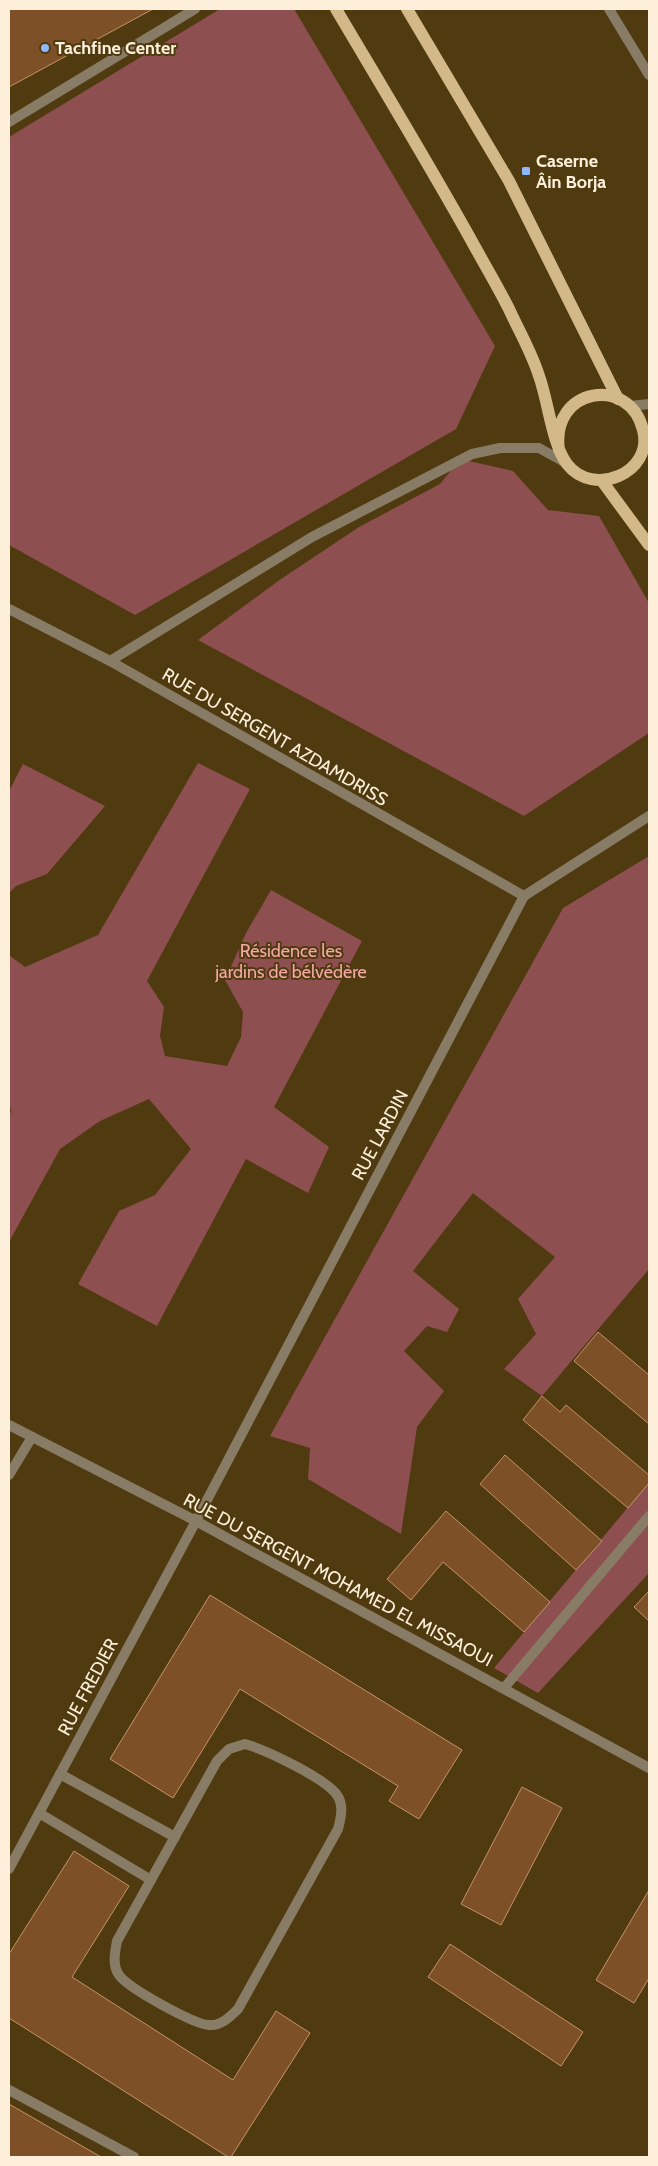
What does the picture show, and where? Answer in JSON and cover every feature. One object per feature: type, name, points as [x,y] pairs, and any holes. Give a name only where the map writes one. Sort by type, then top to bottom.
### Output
[{"type":"main road","points":[[336,9],[454,209],[508,308],[539,375],[560,450],[566,463],[575,473],[590,480],[602,481],[616,478],[628,472],[637,462],[646,445],[638,417],[630,406],[607,395],[595,395],[583,398],[564,414],[559,426],[560,450]]},
{"type":"main road","points":[[407,9],[509,181],[618,399]]},
{"type":"main road","points":[[602,481],[649,545]]},
{"type":"street","points":[[9,122],[195,9]]},
{"type":"street","points":[[609,9],[649,75]]},
{"type":"street","points":[[630,406],[649,404]]},
{"type":"street","points":[[110,661],[312,536],[472,454],[500,448],[539,448],[566,463]]},
{"type":"street","name":"RUE DU SERGENT AZDAMDRISS","points":[[9,608],[110,661],[524,896]]},
{"type":"street","name":"RUE LARDIN","points":[[196,1521],[524,896],[649,816]]},
{"type":"street","name":"RUE DU SERGENT MOHAMED EL MISSAOUI","points":[[9,1425],[196,1521],[649,1768]]},
{"type":"street","points":[[9,1475],[32,1437]]},
{"type":"street","points":[[504,1688],[649,1516]]},
{"type":"street","name":"RUE FREDIER","points":[[9,1869],[196,1521]]},
{"type":"street","points":[[245,1744],[262,1748],[326,1785],[338,1796],[342,1813],[338,1829],[238,2009],[226,2021],[210,2026],[194,2022],[130,1986],[118,1974],[113,1958],[117,1941],[175,1837],[217,1761],[229,1749],[245,1744]]},
{"type":"street","points":[[60,1774],[175,1837]]},
{"type":"street","points":[[39,1813],[151,1880]]},
{"type":"street","points":[[9,2090],[134,2157]]},
{"type":"green space","points":[[220,9],[294,9],[495,346],[456,429],[135,615],[9,545],[9,137]]},
{"type":"green space","points":[[460,459],[513,471],[548,510],[599,516],[649,603],[649,733],[524,816],[198,640],[281,579],[359,527],[440,484]]},
{"type":"green space","name":"Résidence les jardins de bélvédère","points":[[198,763],[250,789],[147,981],[164,1007],[160,1036],[165,1056],[227,1066],[241,1037],[243,1012],[225,980],[246,933],[271,890],[362,941],[274,1107],[329,1147],[308,1193],[246,1159],[157,1326],[78,1284],[119,1211],[155,1195],[191,1149],[149,1099],[100,1121],[60,1149],[9,1242],[9,1117],[11,1111],[9,1101],[9,955],[25,967],[98,935]]},
{"type":"green space","points":[[23,764],[105,806],[47,874],[16,886],[9,893],[9,791]]},
{"type":"green space","points":[[649,856],[649,1269],[542,1396],[504,1369],[536,1334],[518,1299],[555,1257],[473,1193],[413,1271],[459,1309],[447,1332],[427,1326],[404,1351],[444,1391],[417,1427],[401,1534],[308,1479],[310,1448],[270,1436],[563,908]]},
{"type":"green space","points":[[649,1482],[649,1573],[538,1693],[494,1668]]},
{"type":"building","name":"Tachfine Center","points":[[9,9],[153,9],[9,87]]},
{"type":"building","points":[[598,1332],[649,1375],[649,1424],[574,1361]]},
{"type":"building","points":[[542,1396],[560,1412],[566,1405],[649,1475],[649,1483],[628,1508],[523,1420]]},
{"type":"building","points":[[505,1455],[602,1541],[576,1570],[480,1484]]},
{"type":"building","points":[[446,1511],[550,1602],[524,1632],[443,1562],[411,1600],[387,1579]]},
{"type":"building","points":[[649,1591],[649,1621],[634,1607]]},
{"type":"building","points":[[210,1595],[462,1750],[419,1819],[389,1801],[398,1786],[240,1689],[173,1798],[110,1759]]},
{"type":"building","points":[[522,1787],[562,1808],[501,1925],[461,1904]]},
{"type":"building","points":[[74,1851],[129,1886],[72,1977],[233,2080],[276,2011],[310,2033],[231,2157],[228,2157],[9,2018],[9,1954]]},
{"type":"building","points":[[649,1890],[649,1978],[634,2003],[596,1980]]},
{"type":"building","points":[[450,1944],[583,2032],[561,2066],[428,1977]]},
{"type":"building","points":[[9,2104],[101,2157],[9,2157]]},
{"type":"place","name":"Tachfine Center","points":[[45,48]]},
{"type":"place","name":"Caserne Âin Borja","points":[[526,171]]}]
